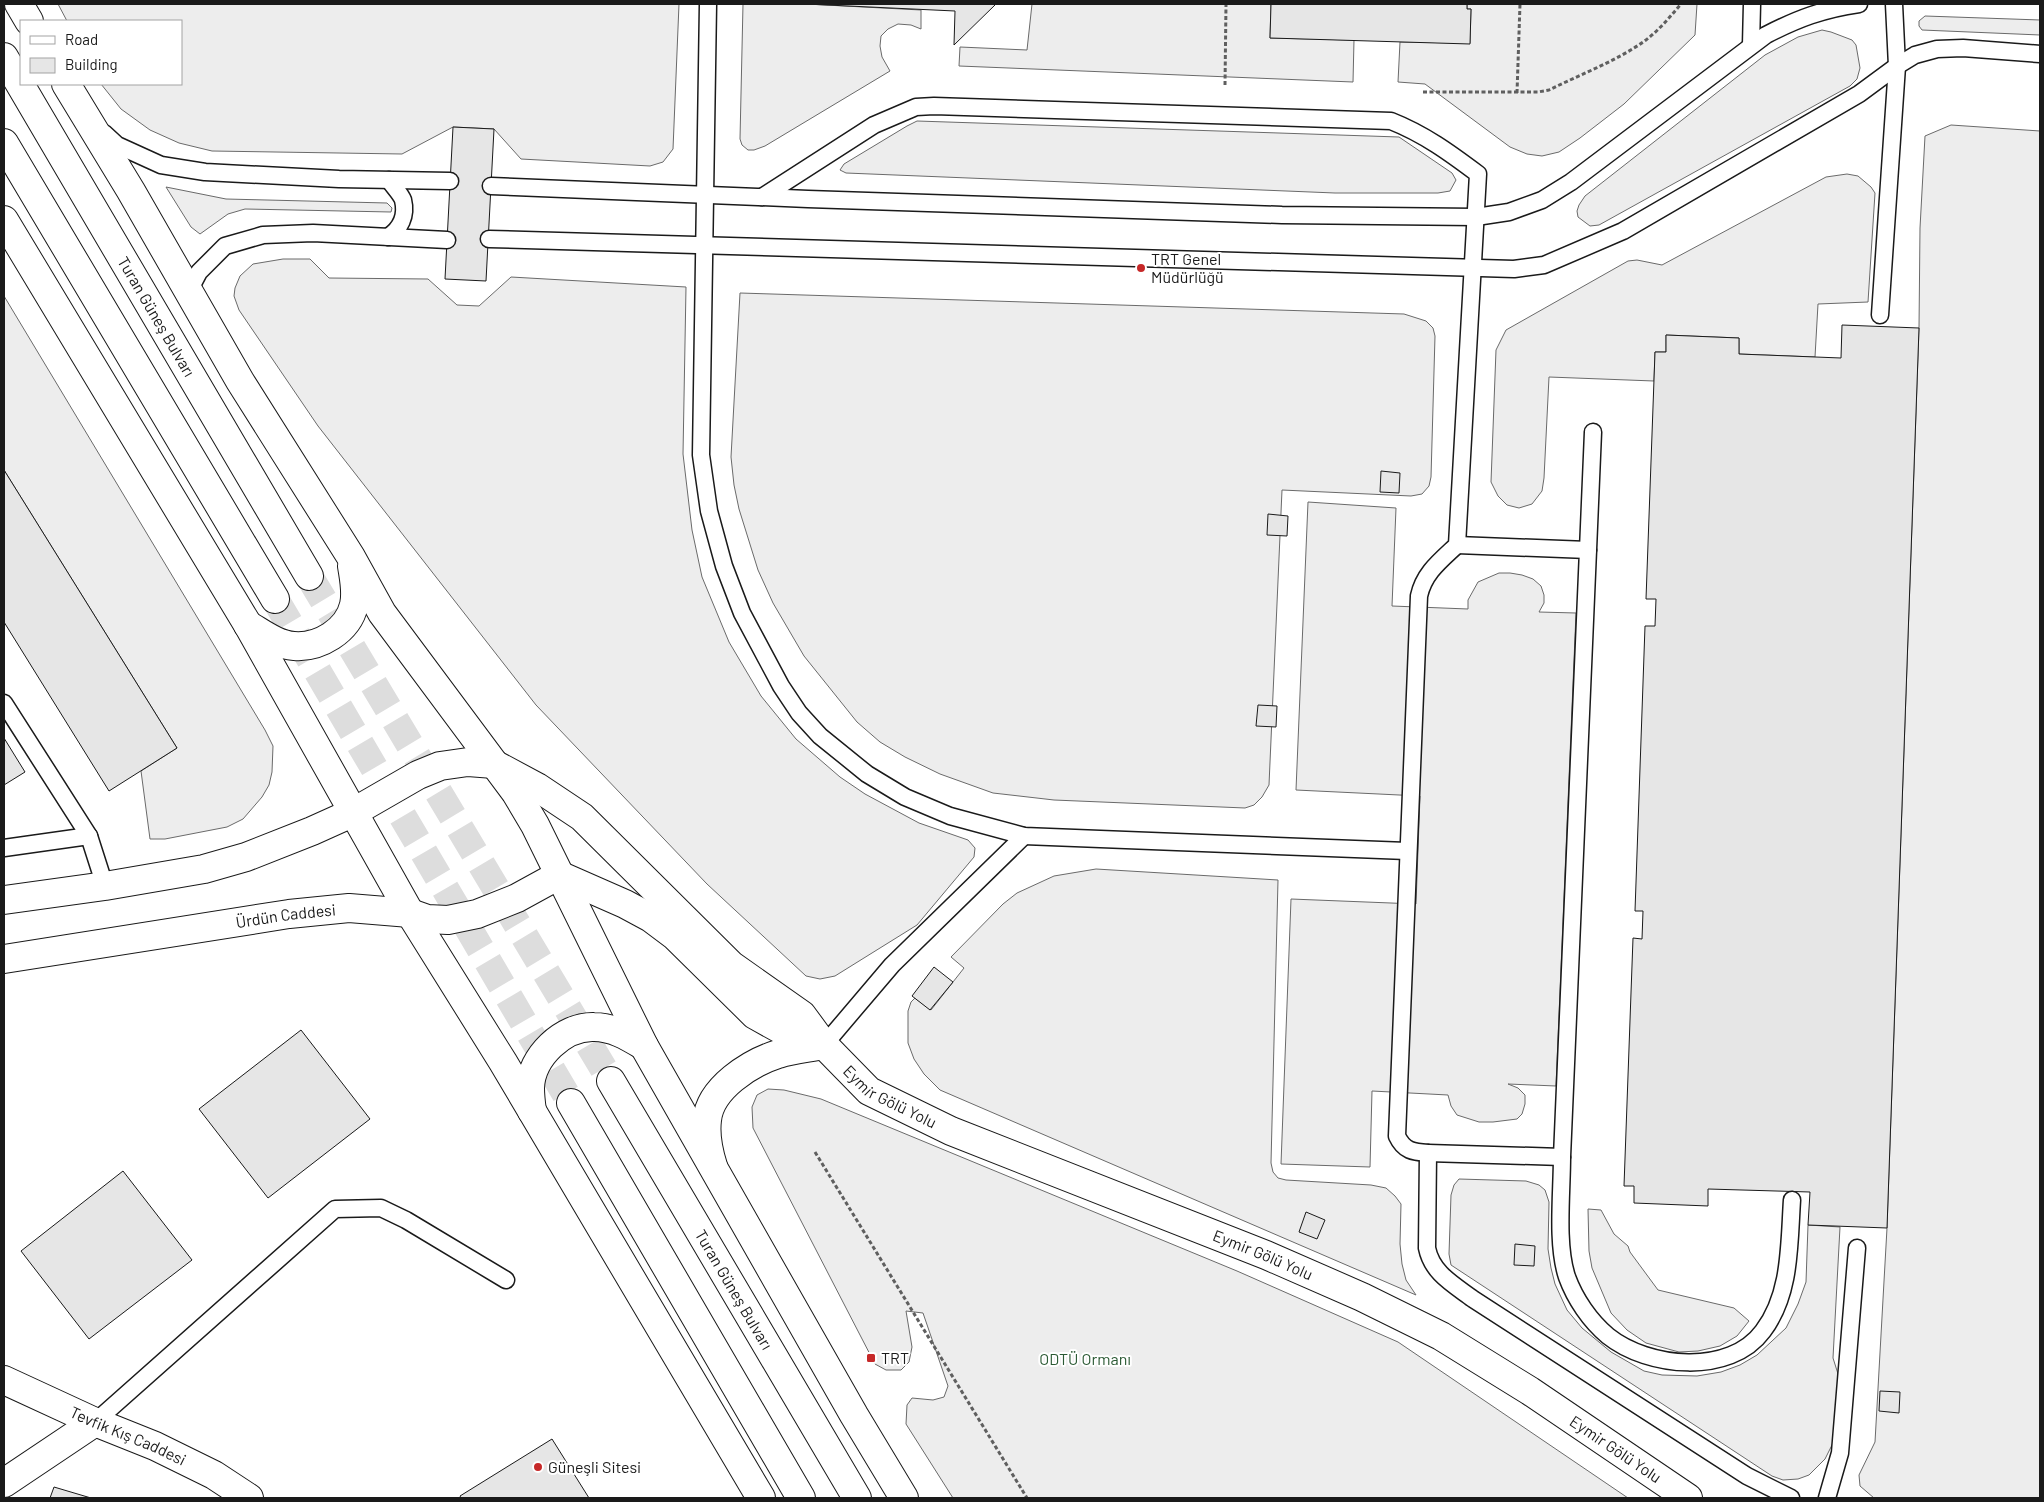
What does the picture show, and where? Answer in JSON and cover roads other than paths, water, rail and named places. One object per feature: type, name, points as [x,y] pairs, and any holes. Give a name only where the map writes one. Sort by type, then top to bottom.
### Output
[{"type":"main road","points":[[19,4],[28,20]]},
{"type":"main road","name":"Turan Güneş Bulvarı","points":[[4,57],[20,84]]},
{"type":"main road","name":"Turan Güneş Bulvarı","points":[[21,85],[310,576]]},
{"type":"main road","points":[[67,85],[190,291],[240,381],[351,557],[382,613],[516,794],[535,825],[644,1046],[854,1415],[904,1498]]},
{"type":"main road","points":[[4,143],[275,599]]},
{"type":"main road","points":[[4,220],[248,626],[410,913],[532,1111],[761,1498]]},
{"type":"main road","points":[[248,626],[278,642],[294,646],[319,644],[334,634],[347,620],[354,606],[355,584],[351,557]]},
{"type":"main road","points":[[4,900],[105,886],[204,869],[246,857],[312,831],[352,813],[418,775],[440,766],[468,762],[494,764]]},
{"type":"main road","name":"Eymir Gölü Yolu","points":[[494,764],[537,786],[582,817],[731,965],[802,1015],[824,1045],[869,1090],[951,1131],[1266,1255],[1362,1297],[1441,1336],[1530,1391],[1688,1498]]},
{"type":"main road","points":[[559,875],[625,904],[651,918],[675,936],[755,1015],[782,1030],[824,1045]]},
{"type":"main road","name":"Ürdün Caddesi","points":[[4,959],[297,914],[349,908],[410,913],[427,919],[448,920],[477,914],[517,898],[559,875]]},
{"type":"main road","points":[[532,1111],[530,1087],[537,1066],[548,1047],[561,1037],[574,1030],[595,1027],[619,1032],[644,1046]]},
{"type":"main road","points":[[713,1167],[706,1143],[707,1118],[716,1098],[730,1080],[761,1061],[779,1053],[824,1045]]},
{"type":"main road","name":"Turan Güneş Bulvarı","points":[[611,1080],[857,1498]]},
{"type":"main road","points":[[571,1103],[801,1498]]},
{"type":"main road","name":"Tevfik Kış Caddesi","points":[[4,1380],[95,1422],[155,1446],[214,1475],[249,1498]]},
{"type":"main road","points":[[4,1483],[95,1422]]},
{"type":"lane","points":[[708,4],[701,455],[709,511],[724,566],[742,614],[781,686],[799,713],[820,736],[867,774],[905,797],[950,816],[1024,836],[1407,851]]},
{"type":"lane","points":[[1751,45],[1752,4]]},
{"type":"lane","points":[[491,186],[1272,214],[1476,217],[1509,212],[1526,206],[1542,200],[1571,182],[1766,35],[1798,19],[1830,8],[1859,4]]},
{"type":"lane","points":[[1880,315],[1897,66],[1894,4]]},
{"type":"lane","points":[[489,239],[1514,269],[1544,265],[1623,231],[1859,94],[1915,55],[1937,49],[1963,48],[2040,54]]},
{"type":"lane","points":[[762,197],[874,125],[916,107],[934,106],[1391,121],[1414,130],[1451,153],[1478,174],[1457,545]]},
{"type":"lane","points":[[86,117],[118,145],[161,165],[205,172],[339,180],[450,181]]},
{"type":"lane","points":[[388,237],[399,229],[403,216],[403,199],[389,180]]},
{"type":"lane","points":[[190,291],[199,272],[225,246],[263,235],[313,233],[447,240]]},
{"type":"lane","points":[[1593,432],[1562,1157],[1561,1253],[1575,1297],[1608,1336],[1652,1357],[1678,1362],[1701,1362],[1725,1357],[1748,1348],[1763,1332],[1777,1309],[1785,1284],[1789,1259],[1792,1200]]},
{"type":"lane","points":[[1562,1157],[1412,1152],[1400,1142],[1396,1128],[1407,851],[1419,596],[1421,585],[1428,571],[1457,545],[1588,550]]},
{"type":"lane","points":[[4,703],[89,836],[105,886]]},
{"type":"lane","points":[[4,848],[89,836]]},
{"type":"lane","points":[[824,1045],[892,965],[1024,836]]},
{"type":"lane","points":[[1428,1153],[1426,1248],[1429,1257],[1440,1274],[1473,1298],[1747,1476],[1791,1498]]},
{"type":"lane","points":[[95,1422],[335,1209],[381,1208],[406,1220],[506,1280]]},
{"type":"lane","points":[[1827,1498],[1840,1453],[1857,1248]]},
{"type":"tunnel","points":[[309,576],[611,1081]]},
{"type":"tunnel","points":[[275,599],[571,1103]]},
{"type":"place","name":"TRT Genel Müdürlüğü","points":[[1141,268]]},
{"type":"place","name":"TRT","points":[[871,1358]]},
{"type":"place","name":"Güneşli Sitesi","points":[[538,1467]]},
{"type":"park label","name":"ODTÜ Ormanı","points":[[1085,1359]]}]
